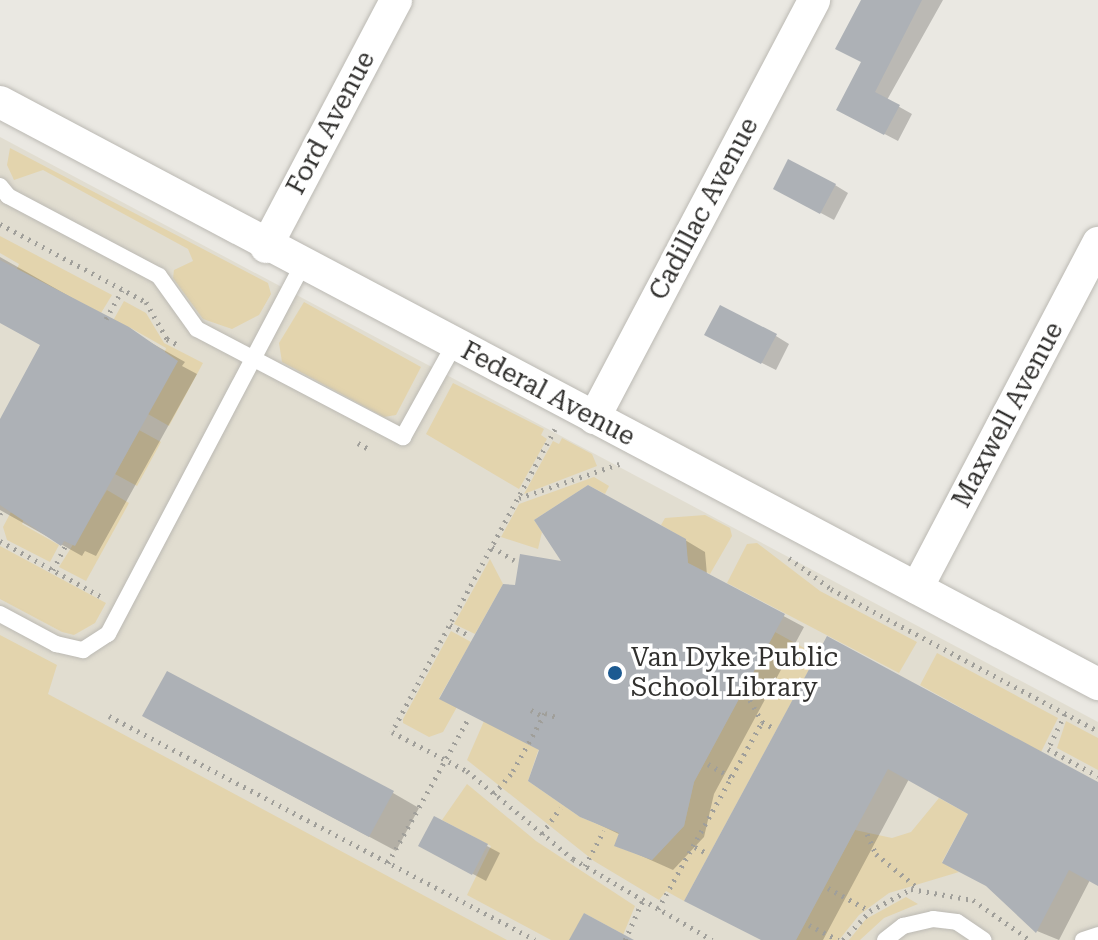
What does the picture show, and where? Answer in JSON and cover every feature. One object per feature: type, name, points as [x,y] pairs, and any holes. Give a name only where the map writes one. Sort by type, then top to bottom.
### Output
[{"type":"street","name":"Ford Avenue","points":[[266,247],[396,0]]},
{"type":"street","name":"Cadillac Avenue","points":[[594,418],[814,0]]},
{"type":"street","name":"Federal Avenue","points":[[2,109],[1098,684]]},
{"type":"street","name":"Maxwell Avenue","points":[[917,588],[1098,243]]},
{"type":"lane","points":[[0,186],[8,196],[159,276],[197,329],[403,437],[454,345]]},
{"type":"lane","points":[[0,614],[56,644],[83,650],[108,634],[124,609],[302,266]]},
{"type":"lane","points":[[885,940],[903,926],[933,919],[957,922],[984,940]]},
{"type":"lane","points":[[1083,940],[1098,935]]},
{"type":"path","points":[[106,319],[122,290]]},
{"type":"path","points":[[556,428],[392,732],[445,760],[494,794],[585,866],[712,940]]},
{"type":"path","points":[[518,499],[622,463]]},
{"type":"path","points":[[0,541],[124,609]]},
{"type":"path","points":[[53,570],[66,545]]},
{"type":"path","points":[[492,547],[514,560]]},
{"type":"path","points":[[450,625],[470,636]]},
{"type":"path","points":[[746,693],[762,722],[774,728]]},
{"type":"path","points":[[531,710],[543,716],[559,718]]},
{"type":"path","points":[[1065,714],[1048,749],[1098,776]]},
{"type":"path","points":[[109,716],[535,940]]},
{"type":"path","points":[[494,794],[513,771],[543,716]]},
{"type":"path","points":[[388,863],[468,719]]},
{"type":"path","points":[[658,909],[762,722]]},
{"type":"path","points":[[708,764],[732,778]]},
{"type":"path","points":[[542,834],[560,808]]},
{"type":"path","points":[[585,866],[604,831]]},
{"type":"path","points":[[867,834],[876,854],[919,889]]},
{"type":"path","points":[[695,847],[707,853]]},
{"type":"path","points":[[828,888],[870,911]]},
{"type":"path","points":[[625,940],[643,900]]},
{"type":"path","points":[[809,925],[838,940]]},
{"type":"shaded area","points":[[0,137],[1098,722],[1098,940],[0,940]]},
{"type":"shaded area","points":[[10,148],[268,283],[271,294],[259,315],[232,329],[203,319],[173,278],[174,270],[193,261],[188,249],[43,170],[14,180],[7,165]]},
{"type":"shaded area","points":[[0,236],[112,295],[101,313],[17,269],[19,264],[0,253]]},
{"type":"shaded area","points":[[124,301],[146,313],[164,343],[203,363],[169,426],[148,414],[166,348],[129,327],[110,326]]},
{"type":"shaded area","points":[[304,302],[421,367],[396,415],[384,417],[282,362],[279,343]]},
{"type":"shaded area","points":[[453,383],[544,429],[541,435],[547,439],[519,489],[426,434]]},
{"type":"shaded area","points":[[139,430],[161,442],[137,486],[115,474]]},
{"type":"shaded area","points":[[562,438],[592,454],[597,466],[524,494],[553,441],[559,444]]},
{"type":"shaded area","points":[[594,477],[609,486],[605,494],[588,485],[534,520],[542,532],[538,549],[501,537],[519,504]]},
{"type":"shaded area","points":[[107,490],[129,503],[86,581],[59,567]]},
{"type":"shaded area","points":[[11,512],[24,519],[22,524],[59,545],[50,562],[7,540],[3,527]]},
{"type":"shaded area","points":[[705,515],[730,528],[732,536],[710,574],[688,563],[685,539],[661,525],[665,518]]},
{"type":"shaded area","points":[[757,543],[820,591],[917,642],[899,673],[727,583],[747,544]]},
{"type":"shaded area","points":[[0,546],[106,603],[95,623],[74,635],[62,632],[0,599]]},
{"type":"shaded area","points":[[490,559],[503,584],[475,634],[454,624]]},
{"type":"shaded area","points":[[451,631],[471,642],[439,698],[457,707],[443,732],[429,737],[403,723],[403,719]]},
{"type":"shaded area","points":[[775,632],[817,655],[684,901],[666,891],[659,900],[594,861],[467,760],[484,721],[560,725],[538,751],[528,781],[580,817],[619,833],[615,846],[652,860],[684,826],[694,782]]},
{"type":"shaded area","points":[[0,635],[57,665],[48,694],[507,940],[0,940]]},
{"type":"shaded area","points":[[937,653],[1058,718],[1041,752],[920,685]]},
{"type":"shaded area","points":[[1066,721],[1098,738],[1098,770],[1057,748]]},
{"type":"shaded area","points":[[467,784],[536,841],[635,906],[621,940],[621,933],[584,913],[572,940],[551,940],[467,895],[491,846],[442,820]]},
{"type":"shaded area","points":[[939,798],[968,814],[942,862],[959,872],[889,893],[859,915],[839,940],[796,940],[855,830],[892,838],[911,832]]},
{"type":"shaded area","points":[[906,897],[918,904],[884,918],[860,940],[849,940],[866,919]]},
{"type":"building","points":[[861,0],[922,0],[875,92],[900,105],[884,135],[836,110],[861,62],[835,49]]},
{"type":"building","points":[[788,159],[836,184],[820,214],[773,189]]},
{"type":"building","points":[[0,260],[129,327],[178,361],[75,546],[64,541],[61,546],[0,505],[0,419],[40,345],[0,323]]},
{"type":"building","points":[[720,305],[777,334],[761,364],[704,335]]},
{"type":"building","points":[[588,485],[686,539],[688,563],[785,614],[694,782],[684,826],[652,860],[614,846],[619,833],[580,817],[528,781],[539,750],[439,699],[503,584],[515,585],[520,554],[561,561],[534,520]]},
{"type":"building","points":[[827,636],[1098,782],[1098,886],[1069,870],[1036,933],[986,886],[942,863],[968,814],[888,769],[796,940],[761,940],[684,901]]},
{"type":"building","points":[[167,671],[394,791],[369,837],[142,716]]},
{"type":"building","points":[[434,816],[488,844],[472,875],[418,846]]},
{"type":"building","points":[[584,913],[634,940],[569,940]]},
{"type":"place","name":"Van Dyke Public School Library","points":[[615,673]]}]
